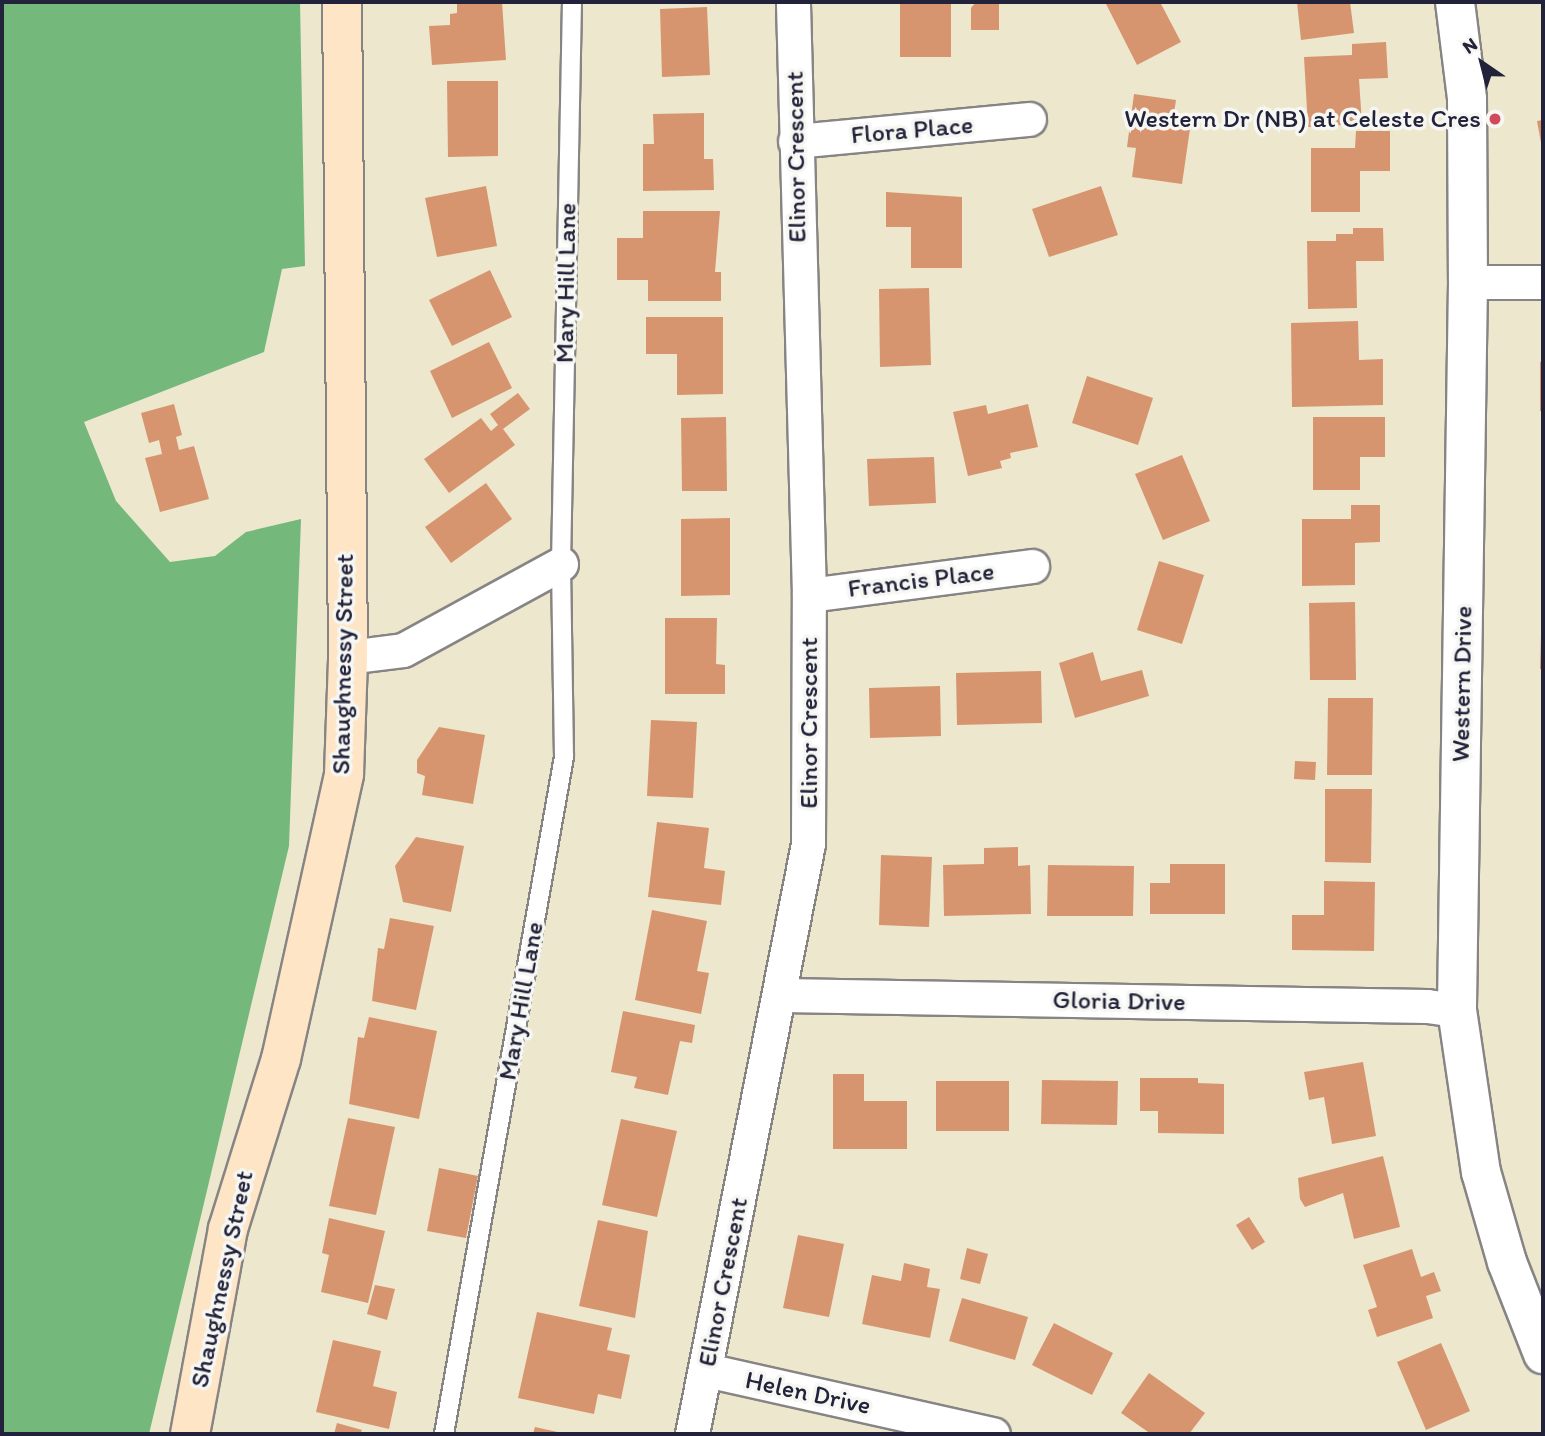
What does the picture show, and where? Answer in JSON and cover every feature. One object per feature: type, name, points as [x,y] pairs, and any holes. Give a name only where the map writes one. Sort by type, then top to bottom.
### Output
[{"type":"main road","name":"Shaughnessy Street","points":[[190,1434],[228,1229],[281,1059],[344,774],[348,657],[342,2]]},
{"type":"street","name":"Elinor Crescent","points":[[692,1434],[782,995],[808,844],[809,594],[793,2]]},
{"type":"street","name":"Western Drive","points":[[1455,2],[1467,99],[1468,282],[1457,1010],[1481,1172],[1507,1262],[1543,1354]]},
{"type":"street","name":"Flora Place","points":[[795,141],[1029,119]]},
{"type":"street","points":[[1468,282],[1543,282]]},
{"type":"street","points":[[348,657],[403,650],[561,564]]},
{"type":"street","name":"Francis Place","points":[[809,594],[1032,566]]},
{"type":"street","name":"Gloria Drive","points":[[782,995],[1427,1006],[1457,1010]]},
{"type":"street","name":"Helen Drive","points":[[706,1370],[993,1434]]},
{"type":"lane","name":"Mary Hill Lane","points":[[444,1434],[564,757],[561,564],[572,2]]},
{"type":"green space","points":[[2,2],[300,2],[305,266],[282,269],[264,352],[84,422],[116,501],[170,562],[215,556],[246,532],[301,519],[289,846],[149,1434],[2,1434]]},
{"type":"building","points":[[457,2],[502,2],[506,60],[432,65],[429,26],[450,25],[450,14],[457,13]]},
{"type":"building","points":[[900,2],[951,2],[951,57],[900,57]]},
{"type":"building","points":[[976,2],[999,2],[999,30],[971,30],[971,8]]},
{"type":"building","points":[[1105,2],[1160,2],[1181,42],[1137,65]]},
{"type":"building","points":[[1297,2],[1350,2],[1354,33],[1301,40]]},
{"type":"building","points":[[707,7],[710,75],[662,77],[660,9]]},
{"type":"building","points":[[1386,42],[1388,78],[1359,79],[1362,124],[1308,127],[1304,57],[1352,55],[1352,44]]},
{"type":"building","points":[[447,81],[498,81],[498,156],[448,157]]},
{"type":"building","points":[[1134,94],[1176,100],[1173,120],[1191,122],[1182,184],[1132,177],[1136,148],[1127,147]]},
{"type":"building","points":[[704,113],[704,159],[713,159],[714,190],[643,191],[643,144],[654,144],[653,114]]},
{"type":"building","points":[[1543,120],[1543,148],[1542,148],[1537,121]]},
{"type":"building","points":[[1356,131],[1390,131],[1390,171],[1360,171],[1360,212],[1311,212],[1311,148],[1355,148]]},
{"type":"building","points":[[486,186],[497,246],[437,257],[425,198]]},
{"type":"building","points":[[1101,186],[1118,235],[1049,257],[1032,209]]},
{"type":"building","points":[[886,192],[962,197],[962,268],[911,268],[911,227],[886,227]]},
{"type":"building","points":[[643,211],[720,211],[715,272],[721,272],[721,301],[648,301],[648,280],[617,280],[617,238],[643,238]]},
{"type":"building","points":[[1353,228],[1383,228],[1384,261],[1356,261],[1357,308],[1308,309],[1307,241],[1336,241],[1336,234],[1353,234]]},
{"type":"building","points":[[490,270],[512,317],[452,346],[429,300]]},
{"type":"building","points":[[929,288],[931,365],[880,367],[879,289]]},
{"type":"building","points":[[646,317],[723,317],[723,394],[677,395],[677,354],[646,354]]},
{"type":"building","points":[[1358,321],[1359,360],[1383,359],[1383,405],[1292,407],[1291,323]]},
{"type":"building","points":[[489,342],[512,388],[452,418],[430,371]]},
{"type":"building","points":[[1543,361],[1543,411],[1540,411],[1540,362]]},
{"type":"building","points":[[1087,376],[1153,398],[1138,445],[1072,423]]},
{"type":"building","points":[[518,393],[530,409],[503,429],[515,445],[449,493],[424,459],[481,418],[491,431],[498,425],[490,414]]},
{"type":"building","points":[[174,404],[182,435],[176,437],[179,450],[194,446],[209,499],[160,512],[145,458],[162,454],[159,440],[149,443],[141,413]]},
{"type":"building","points":[[1028,404],[1038,447],[1010,453],[1011,458],[1000,461],[1002,468],[968,476],[953,412],[986,405],[988,414]]},
{"type":"building","points":[[726,417],[727,491],[682,491],[681,418]]},
{"type":"building","points":[[1313,417],[1385,417],[1385,457],[1360,457],[1360,490],[1313,490]]},
{"type":"building","points":[[1182,455],[1210,521],[1163,540],[1135,474]]},
{"type":"building","points":[[934,457],[936,503],[869,506],[867,459]]},
{"type":"building","points":[[486,483],[512,519],[451,563],[425,527]]},
{"type":"building","points":[[1351,505],[1380,505],[1380,542],[1355,543],[1355,585],[1302,586],[1302,519],[1351,519]]},
{"type":"building","points":[[730,518],[730,595],[681,596],[681,519]]},
{"type":"building","points":[[1159,561],[1204,575],[1182,644],[1137,630]]},
{"type":"building","points":[[1355,602],[1356,680],[1310,680],[1309,603]]},
{"type":"building","points":[[665,618],[717,618],[716,664],[725,665],[725,694],[665,694]]},
{"type":"building","points":[[1543,635],[1543,669],[1540,669]]},
{"type":"building","points":[[1093,652],[1101,681],[1142,670],[1149,696],[1075,718],[1059,663]]},
{"type":"building","points":[[1041,671],[1042,723],[957,725],[956,673]]},
{"type":"building","points":[[940,686],[941,736],[870,738],[869,688]]},
{"type":"building","points":[[1328,698],[1373,698],[1372,775],[1327,775]]},
{"type":"building","points":[[651,720],[697,722],[693,798],[647,796]]},
{"type":"building","points":[[439,727],[485,735],[473,804],[422,795],[425,776],[417,773],[417,760]]},
{"type":"building","points":[[1295,761],[1316,762],[1315,780],[1294,779]]},
{"type":"building","points":[[1325,789],[1372,789],[1371,863],[1325,862]]},
{"type":"building","points":[[657,822],[709,828],[704,868],[725,871],[721,905],[648,897]]},
{"type":"building","points":[[416,837],[464,846],[451,912],[403,902],[395,866]]},
{"type":"building","points":[[1018,847],[1018,866],[1030,865],[1031,914],[944,916],[943,865],[984,864],[984,848]]},
{"type":"building","points":[[881,855],[932,857],[929,927],[879,925]]},
{"type":"building","points":[[1170,864],[1225,864],[1225,914],[1150,914],[1150,883],[1170,883]]},
{"type":"building","points":[[1048,865],[1134,866],[1133,916],[1047,916]]},
{"type":"building","points":[[1324,881],[1375,882],[1374,951],[1292,950],[1292,915],[1324,915]]},
{"type":"building","points":[[652,910],[707,921],[697,971],[709,973],[701,1014],[635,1000]]},
{"type":"building","points":[[390,918],[434,926],[416,1010],[372,1001],[378,948],[384,949]]},
{"type":"building","points":[[623,1011],[695,1025],[692,1043],[680,1041],[668,1095],[634,1088],[637,1077],[611,1072]]},
{"type":"building","points":[[369,1017],[437,1031],[419,1119],[349,1104],[358,1037],[364,1038]]},
{"type":"building","points":[[1363,1062],[1376,1136],[1332,1144],[1324,1097],[1309,1100],[1304,1072]]},
{"type":"building","points":[[833,1074],[864,1074],[864,1101],[907,1101],[907,1149],[833,1149]]},
{"type":"building","points":[[1140,1078],[1198,1078],[1198,1083],[1224,1084],[1224,1134],[1158,1133],[1158,1111],[1140,1111]]},
{"type":"building","points":[[1042,1080],[1118,1081],[1117,1125],[1041,1124]]},
{"type":"building","points":[[936,1081],[1009,1081],[1009,1131],[936,1131]]},
{"type":"building","points":[[348,1118],[395,1127],[376,1215],[329,1206]]},
{"type":"building","points":[[621,1119],[677,1131],[657,1217],[602,1205]]},
{"type":"building","points":[[1383,1156],[1400,1227],[1354,1239],[1343,1193],[1305,1207],[1300,1199],[1298,1178]]},
{"type":"building","points":[[439,1168],[478,1176],[466,1238],[427,1231]]},
{"type":"building","points":[[1249,1217],[1265,1242],[1252,1250],[1236,1225]]},
{"type":"building","points":[[329,1218],[385,1231],[368,1303],[321,1292],[329,1255],[322,1253]]},
{"type":"building","points":[[598,1220],[648,1231],[635,1318],[579,1306]]},
{"type":"building","points":[[798,1235],[844,1244],[829,1317],[783,1308]]},
{"type":"building","points":[[967,1248],[988,1254],[980,1284],[960,1279]]},
{"type":"building","points":[[1412,1249],[1421,1277],[1434,1272],[1441,1291],[1426,1296],[1433,1318],[1377,1337],[1368,1310],[1377,1307],[1363,1265]]},
{"type":"building","points":[[904,1263],[930,1269],[927,1287],[940,1289],[930,1338],[862,1324],[872,1275],[901,1281]]},
{"type":"building","points":[[375,1285],[395,1289],[387,1320],[367,1314]]},
{"type":"building","points":[[962,1298],[1028,1317],[1015,1360],[949,1341]]},
{"type":"building","points":[[537,1312],[612,1328],[607,1350],[630,1355],[621,1399],[598,1394],[594,1414],[518,1398]]},
{"type":"building","points":[[1054,1323],[1113,1353],[1092,1395],[1032,1365]]},
{"type":"building","points":[[333,1340],[381,1351],[373,1386],[397,1392],[389,1429],[316,1412]]},
{"type":"building","points":[[1441,1343],[1470,1411],[1426,1430],[1397,1362]]},
{"type":"building","points":[[1149,1373],[1205,1413],[1189,1434],[1151,1434],[1121,1413]]},
{"type":"building","points":[[337,1423],[362,1430],[360,1434],[334,1434]]},
{"type":"building","points":[[535,1427],[562,1433],[562,1434],[533,1434]]},
{"type":"place","name":"Western Dr (NB) at Celeste Cres","points":[[1495,119]]}]
